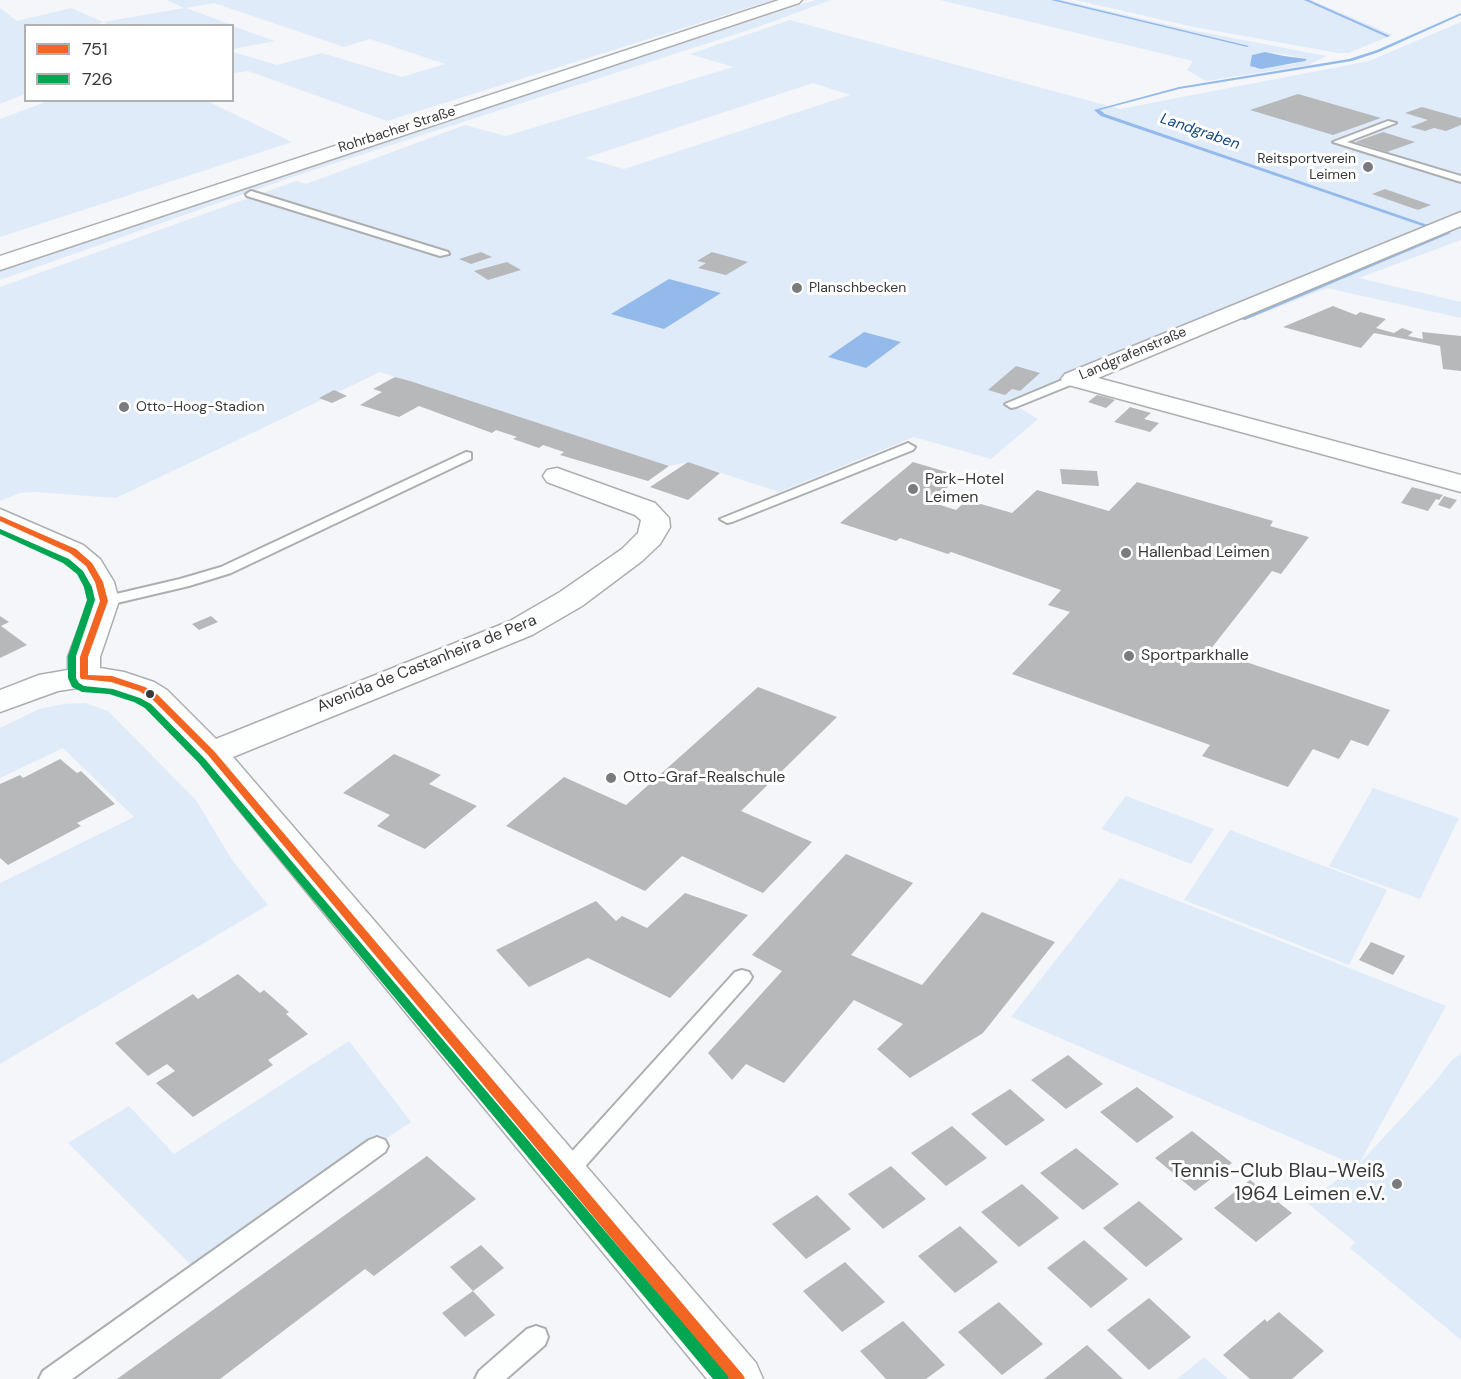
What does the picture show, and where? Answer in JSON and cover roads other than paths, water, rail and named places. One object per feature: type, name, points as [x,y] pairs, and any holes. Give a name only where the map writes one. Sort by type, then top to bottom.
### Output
[{"type":"street","name":"Rohrbacher Straße","points":[[0,263],[794,0]]},
{"type":"street","name":"Landgrafenstraße","points":[[1074,379],[1446,225]]},
{"type":"street","name":"Landgrafenstraße","points":[[1074,379],[1461,484]]},
{"type":"street","name":"Avenida de Castanheira de Pera","points":[[211,753],[521,628],[546,615],[632,555],[650,538],[656,527],[655,518],[633,503],[557,476]]},
{"type":"street","points":[[0,518],[73,551],[94,574],[104,601],[84,657],[84,677]]},
{"type":"street","points":[[0,702],[51,682],[84,677],[112,679],[142,689],[155,697],[211,753],[738,1379]]},
{"type":"lane","points":[[1391,123],[1338,142],[1461,179]]},
{"type":"lane","points":[[251,194],[444,254]]},
{"type":"lane","points":[[1011,404],[1074,379]]},
{"type":"lane","points":[[728,519],[908,447]]},
{"type":"lane","points":[[104,601],[184,584],[226,570],[466,456]]},
{"type":"lane","points":[[566,1174],[742,977]]},
{"type":"lane","points":[[52,1379],[377,1146]]},
{"type":"lane","points":[[488,1379],[536,1338]]},
{"type":"water","points":[[1265,52],[1307,59],[1261,69],[1250,66],[1252,55]]},
{"type":"water","points":[[669,279],[721,293],[664,329],[611,314]]},
{"type":"water","points":[[864,332],[901,342],[866,368],[828,357]]},
{"type":"waterway","points":[[1053,0],[1247,46]]},
{"type":"waterway","name":"Landgraben","points":[[1306,0],[1388,36]]},
{"type":"waterway","name":"Landgraben","points":[[1243,319],[1448,233],[1103,115],[1096,110],[1179,88],[1350,60],[1378,51],[1461,14]]},
{"type":"place","name":"Reitsportverein Leimen","points":[[1368,167]]},
{"type":"place","name":"Planschbecken","points":[[797,288]]},
{"type":"place","name":"Otto-Hoog-Stadion","points":[[124,407]]},
{"type":"place","name":"Park-Hotel Leimen","points":[[913,489]]},
{"type":"place","name":"Hallenbad Leimen","points":[[1126,553]]},
{"type":"place","name":"Sportparkhalle","points":[[1129,656]]},
{"type":"place","name":"Otto-Graf-Realschule","points":[[611,778]]},
{"type":"place","name":"Tennis-Club Blau-Weiß 1964 Leimen e.V.","points":[[1397,1184]]}]
